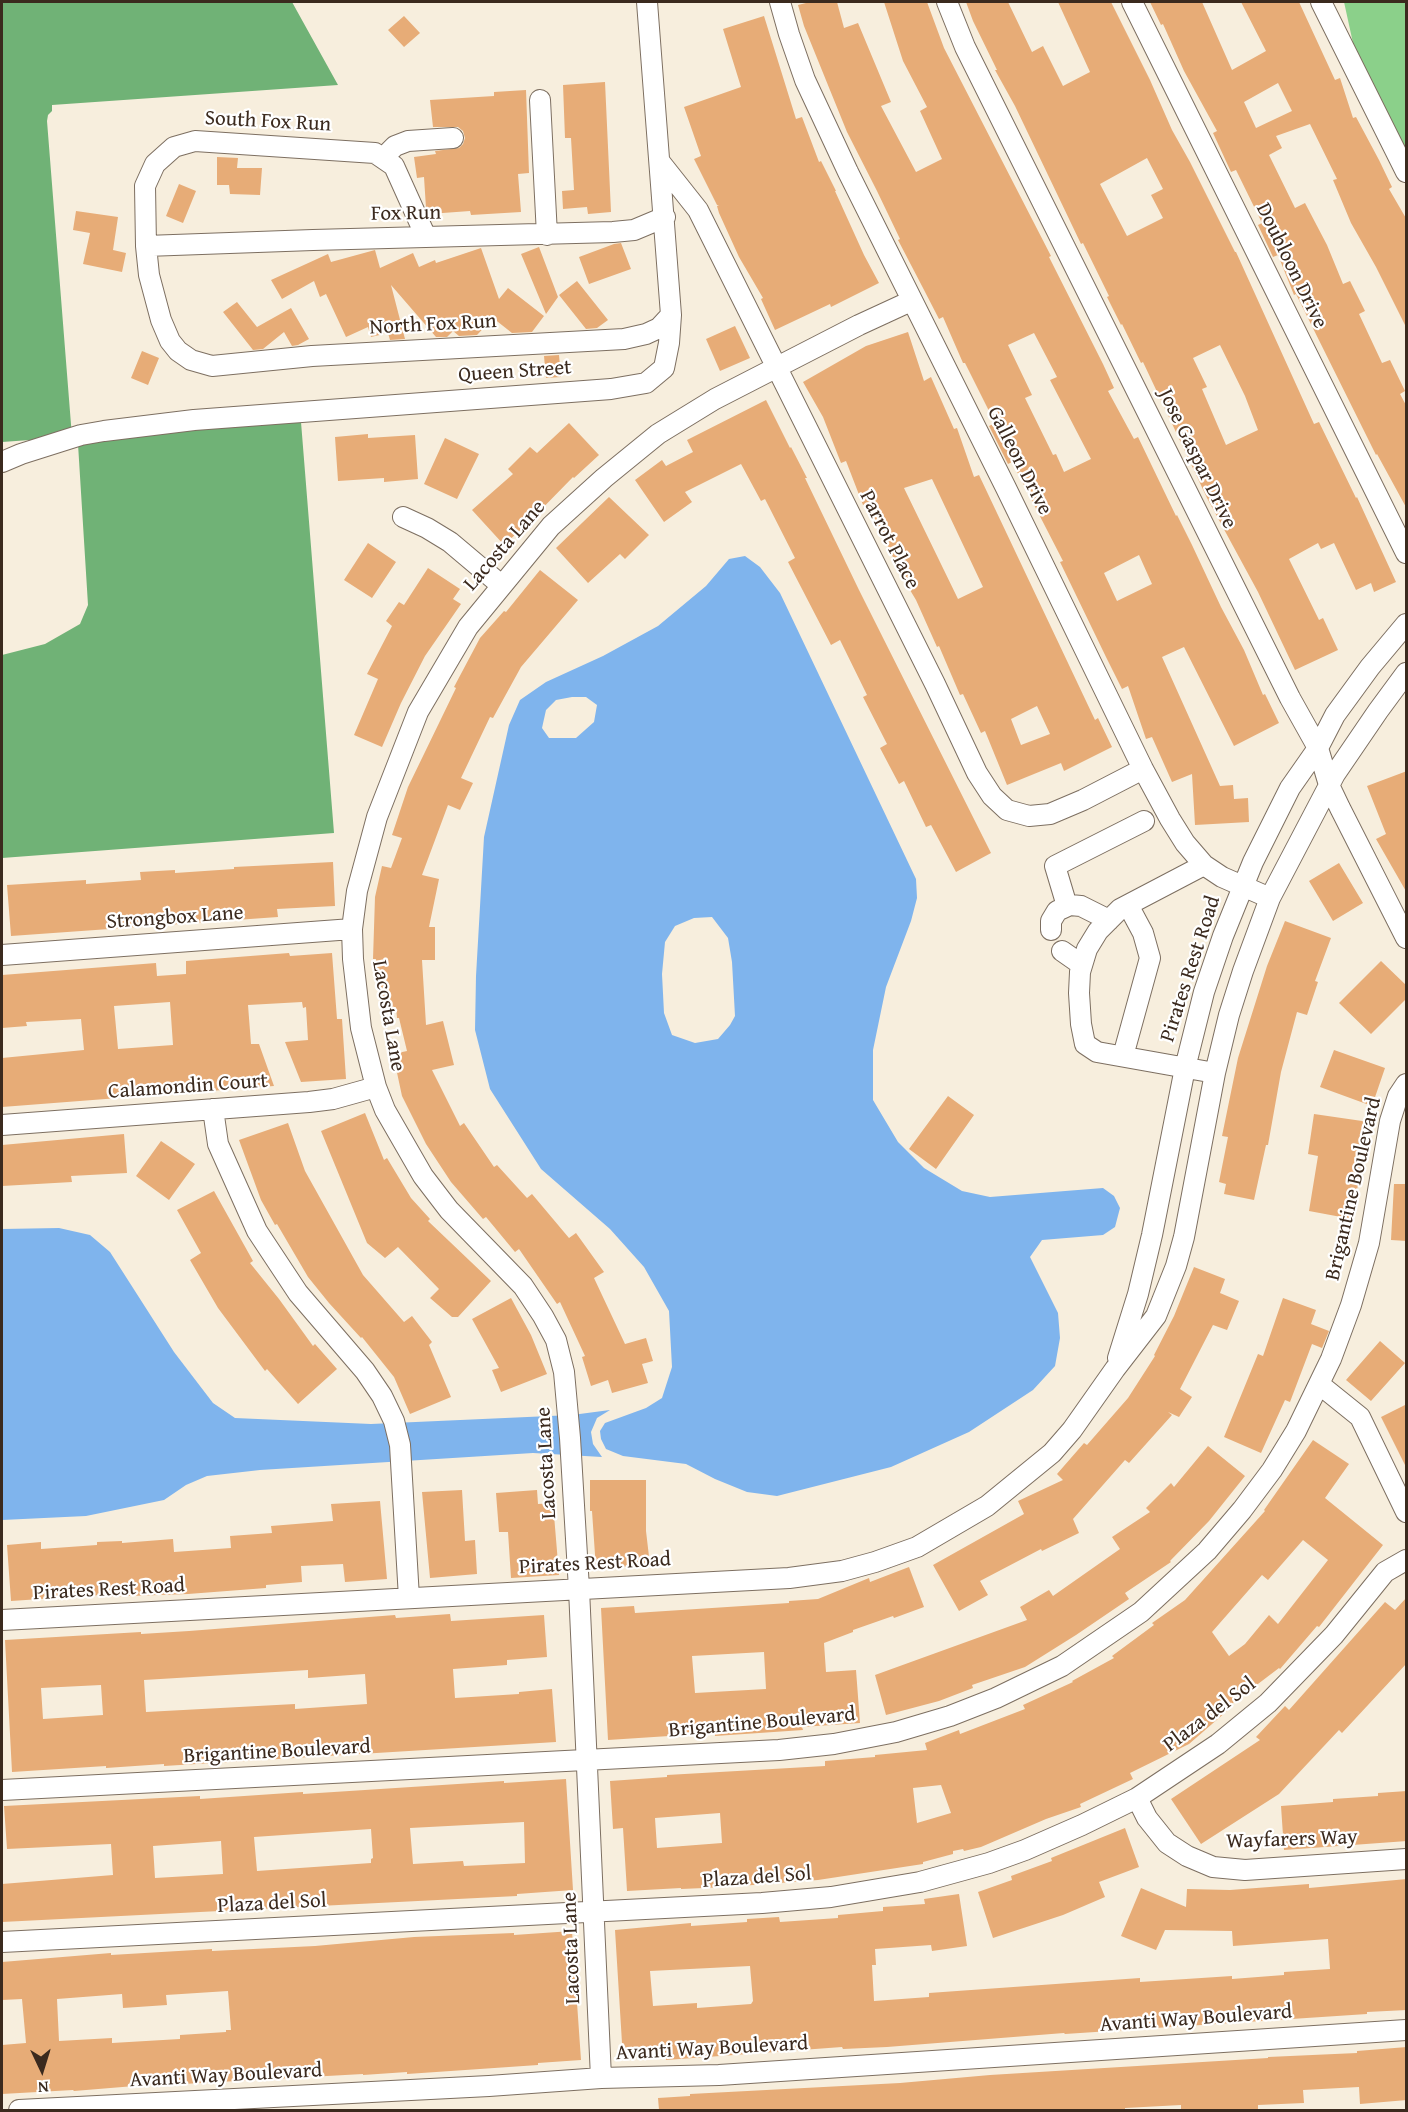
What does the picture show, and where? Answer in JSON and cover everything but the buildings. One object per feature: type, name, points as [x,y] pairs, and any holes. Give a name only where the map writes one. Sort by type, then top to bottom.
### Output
[{"type":"street","name":"Queen Street","points":[[2,462],[71,438],[104,431],[194,420],[611,389],[646,383],[664,368],[671,315],[646,2]]},
{"type":"street","name":"Galleon Drive","points":[[780,2],[805,80],[911,301],[1006,488],[1143,769],[1185,843],[1204,865],[1222,877],[1270,898]]},
{"type":"street","name":"Jose Gaspar Drive","points":[[947,2],[981,79],[1290,698],[1318,748],[1329,785],[1407,938]]},
{"type":"street","name":"Doubloon Drive","points":[[1132,2],[1407,553]]},
{"type":"street","points":[[1321,2],[1407,172]]},
{"type":"street","points":[[540,100],[547,235]]},
{"type":"street","points":[[426,237],[394,166],[383,158],[395,146],[408,141],[453,138]]},
{"type":"street","name":"South Fox Run","points":[[146,246],[145,186],[155,164],[174,147],[195,141],[344,150],[375,153],[383,158]]},
{"type":"street","name":"Parrot Place","points":[[660,162],[698,210],[977,773],[992,796],[1008,810],[1029,816],[1050,814],[1143,769]]},
{"type":"street","name":"Fox Run","points":[[146,246],[547,235],[634,230],[664,217]]},
{"type":"street","name":"North Fox Run","points":[[146,246],[149,275],[160,320],[170,341],[178,351],[191,360],[212,366],[312,356],[624,339],[659,328],[671,315]]},
{"type":"street","name":"Lacosta Lane","points":[[601,2078],[588,1759],[564,1372],[556,1340],[523,1286],[449,1210],[423,1176],[385,1110],[376,1087],[361,1028],[352,928],[357,891],[377,817],[418,712],[462,636],[551,526],[583,496],[649,442],[715,399],[911,301]]},
{"type":"street","points":[[404,517],[444,538],[501,585]]},
{"type":"street","name":"Pirates Rest Road","points":[[1115,1369],[1138,1294],[1185,1068],[1204,992],[1222,936],[1253,862],[1290,788],[1318,748],[1342,706],[1370,667],[1407,624]]},
{"type":"street","name":"Pirates Rest Road","points":[[2,1620],[789,1578],[842,1570],[875,1562],[917,1547],[987,1506],[1052,1453],[1072,1430],[1115,1369],[1156,1317],[1182,1245],[1215,1073],[1229,1015],[1270,898],[1335,774],[1378,711],[1407,674]]},
{"type":"street","points":[[1067,906],[1055,866],[1144,821]]},
{"type":"street","points":[[1204,865],[1120,909],[1098,931],[1087,949],[1082,965],[1079,993],[1085,1044],[1097,1052],[1215,1073]]},
{"type":"street","points":[[1123,1056],[1150,958],[1143,933],[1128,905]]},
{"type":"street","points":[[1051,930],[1051,921],[1057,911],[1067,906],[1081,906],[1109,920]]},
{"type":"street","name":"Strongbox Lane","points":[[2,955],[352,928]]},
{"type":"street","points":[[1062,951],[1082,965]]},
{"type":"street","name":"Brigantine Boulevard","points":[[2,1790],[779,1750],[868,1739],[950,1716],[996,1698],[1062,1666],[1142,1612],[1208,1551],[1272,1470],[1296,1431],[1319,1384],[1351,1305],[1368,1244],[1390,1121],[1398,1096],[1407,1084]]},
{"type":"street","name":"Calamondin Court","points":[[2,1125],[333,1099],[376,1087]]},
{"type":"street","points":[[213,1109],[218,1144],[257,1231],[298,1293],[365,1371],[382,1396],[394,1421],[400,1445],[409,1598]]},
{"type":"street","points":[[1151,1239],[1182,1245]]},
{"type":"street","points":[[1319,1384],[1360,1416],[1407,1512]]},
{"type":"street","name":"Plaza del Sol","points":[[2,1942],[819,1898],[920,1882],[989,1863],[1024,1850],[1082,1826],[1137,1798],[1218,1744],[1268,1703],[1334,1635],[1385,1572],[1407,1560]]},
{"type":"street","name":"Wayfarers Way","points":[[1137,1798],[1148,1818],[1167,1843],[1187,1856],[1213,1867],[1245,1870],[1407,1859]]},
{"type":"street","name":"Avanti Way Boulevard","points":[[19,2110],[601,2078],[719,2074],[1407,2030]]},
{"type":"green space","points":[[2,2],[292,2],[338,85],[52,105],[47,121],[72,437],[2,442]]},
{"type":"green space","points":[[1344,2],[1406,2],[1406,168],[1358,66]]},
{"type":"green space","points":[[301,422],[334,833],[2,858],[2,655],[45,644],[80,624],[88,605],[78,444],[195,430]]},
{"type":"water","points":[[745,556],[760,567],[780,593],[916,879],[917,898],[911,921],[886,987],[873,1050],[873,1100],[898,1142],[924,1168],[962,1191],[990,1197],[1103,1188],[1114,1196],[1120,1208],[1115,1227],[1103,1235],[1042,1240],[1030,1257],[1058,1313],[1060,1338],[1055,1366],[1033,1390],[969,1432],[891,1467],[777,1496],[747,1492],[686,1464],[623,1456],[606,1449],[600,1431],[605,1423],[646,1408],[662,1398],[672,1367],[669,1311],[644,1267],[610,1229],[541,1169],[490,1089],[475,1030],[484,837],[509,725],[520,700],[546,682],[603,656],[658,626],[706,586],[729,559]],"holes":[[[586,697],[597,705],[594,722],[576,738],[549,738],[542,728],[546,710],[556,700]],[[712,917],[728,938],[732,962],[735,1016],[718,1039],[695,1043],[672,1035],[664,1013],[662,974],[665,942],[675,926],[694,918]]]},
{"type":"water","points":[[59,1228],[90,1235],[110,1252],[174,1352],[213,1403],[235,1418],[371,1424],[572,1415],[610,1410],[597,1418],[591,1432],[593,1444],[602,1457],[533,1453],[260,1470],[207,1476],[186,1485],[164,1500],[86,1516],[2,1520],[2,1229]]}]
